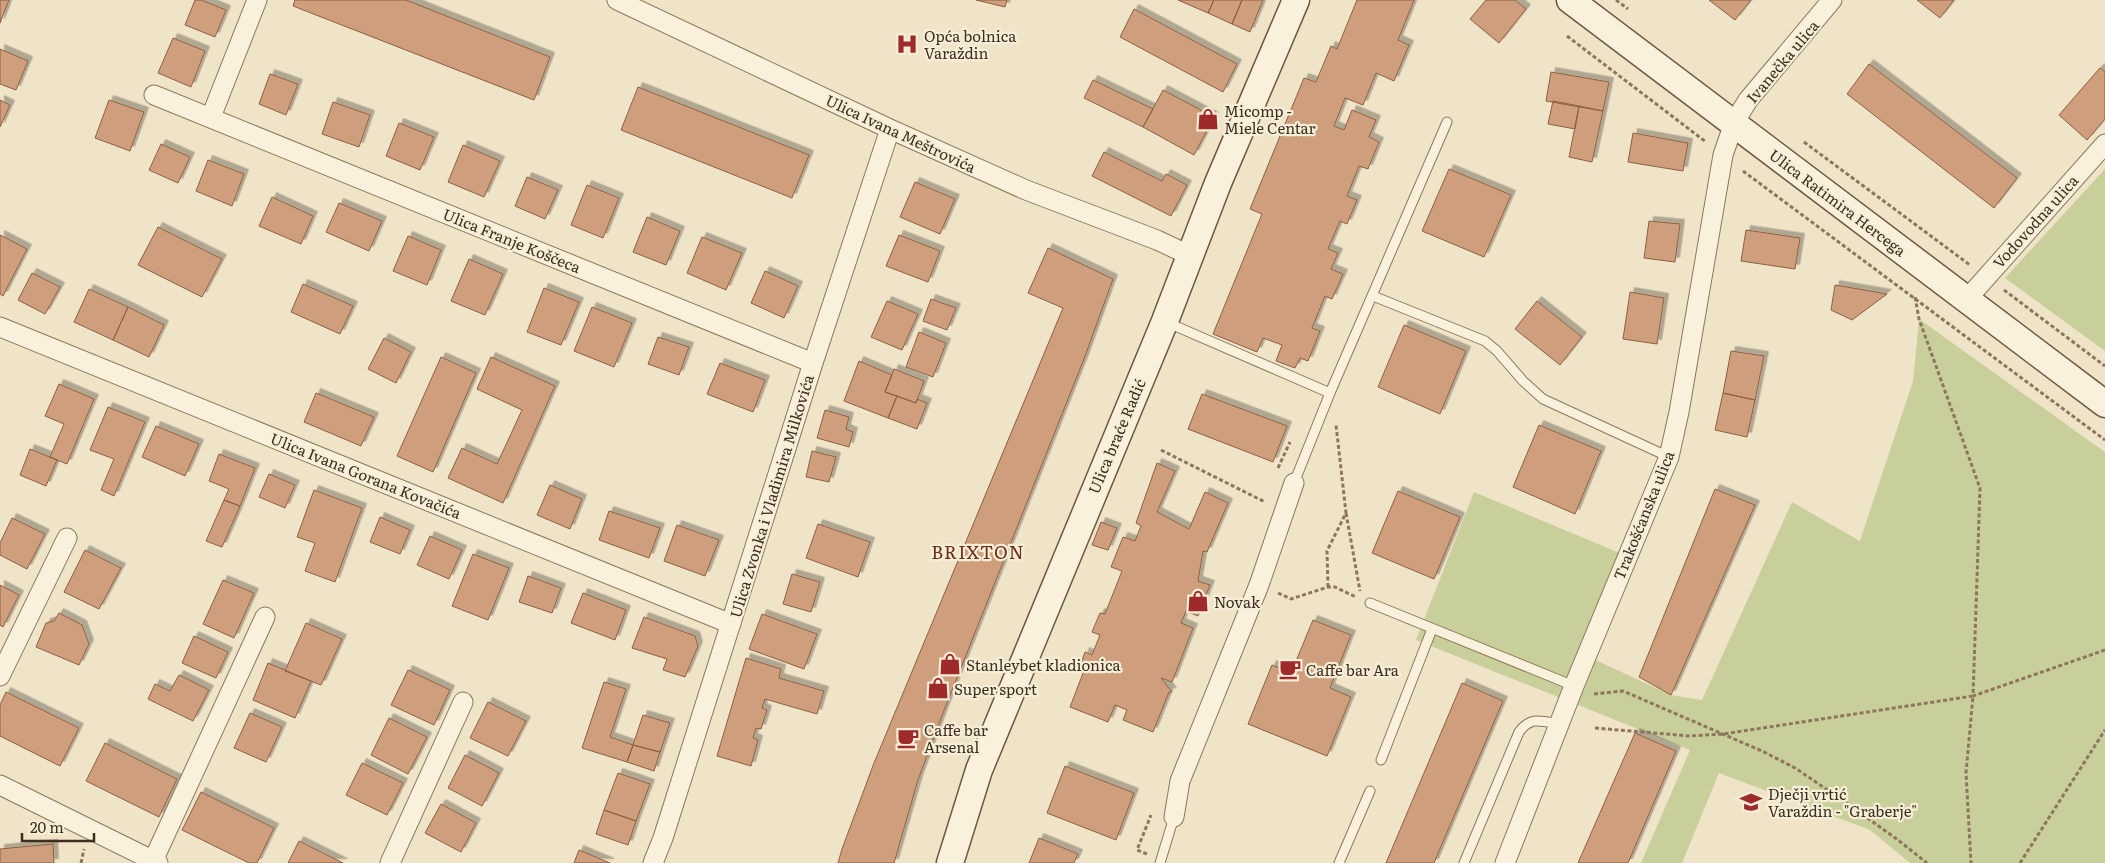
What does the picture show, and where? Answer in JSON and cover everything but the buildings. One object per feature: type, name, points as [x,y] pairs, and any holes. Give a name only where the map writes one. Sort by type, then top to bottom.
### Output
[{"type":"main road","name":"Ulica Ratimira Hercega","points":[[1570,0],[2105,404]]},
{"type":"main road","name":"Ulica braće Radić","points":[[950,863],[979,770],[1165,321],[1189,255],[1296,4]]},
{"type":"street","points":[[211,117],[257,0]]},
{"type":"street","name":"Ulica Ivana Meštrovića","points":[[619,0],[890,129],[1026,190],[1157,240],[1189,255]]},
{"type":"street","name":"Ivanečka ulica","points":[[1734,123],[1748,100],[1832,0]]},
{"type":"street","name":"Ulica Franje Koščeca","points":[[154,95],[813,363]]},
{"type":"street","name":"Trakošćanska ulica","points":[[1505,863],[1574,686],[1669,457],[1679,412],[1723,156],[1734,123]]},
{"type":"street","name":"Ulica Zvonka i Vladimira Milkovića","points":[[653,863],[663,838],[813,363],[890,129]]},
{"type":"street","name":"Vodovodna ulica","points":[[1967,299],[2105,144]]},
{"type":"street","name":"Ulica Ivana Gorana Kovačića","points":[[0,327],[731,624]]},
{"type":"street","points":[[1174,817],[1180,780],[1259,586],[1294,483]]},
{"type":"street","points":[[0,676],[67,538]]},
{"type":"street","points":[[0,785],[156,862],[265,617]]},
{"type":"street","points":[[390,863],[463,702]]},
{"type":"lane","points":[[1294,483],[1330,393],[1447,122]]},
{"type":"lane","points":[[1373,296],[1485,341],[1543,399],[1669,457]]},
{"type":"lane","points":[[1165,321],[1330,393]]},
{"type":"lane","points":[[1370,603],[1574,686]]},
{"type":"lane","points":[[1381,760],[1432,629]]},
{"type":"lane","points":[[1464,863],[1519,732],[1526,723],[1533,720],[1559,724]]},
{"type":"lane","points":[[1339,863],[1370,791]]},
{"type":"lane","points":[[1160,863],[1174,817]]},
{"type":"path","points":[[1567,36],[1710,146]]},
{"type":"path","points":[[1797,137],[1975,268]]},
{"type":"path","points":[[1736,166],[1915,297],[2105,440]]},
{"type":"path","points":[[1999,286],[2105,366]]},
{"type":"path","points":[[1915,297],[1918,319],[1980,488],[1972,696],[1966,773],[1971,863]]},
{"type":"path","points":[[1340,417],[1336,426],[1346,513],[1361,600]]},
{"type":"path","points":[[1278,466],[1291,441]]},
{"type":"path","points":[[1160,450],[1265,502]]},
{"type":"path","points":[[1328,587],[1327,551],[1346,513]]},
{"type":"path","points":[[1259,586],[1291,599],[1328,587],[1335,587],[1342,591]]},
{"type":"path","points":[[1595,728],[1690,736],[1723,734],[1972,696],[2105,650]]},
{"type":"path","points":[[1594,694],[1624,691],[1795,768],[1898,840],[1927,863]]},
{"type":"path","points":[[2020,863],[2105,730]]},
{"type":"green space","points":[[2105,169],[2105,351],[2005,278]]},
{"type":"green space","points":[[1919,319],[2105,452],[2105,863],[1910,863],[1870,830],[1719,773],[1682,863],[1641,863],[1690,750],[1416,640],[1474,492],[1627,556],[1587,656],[1671,695],[1702,700],[1792,502],[1860,541],[1913,381]]},
{"type":"place","name":"Opća bolnica Varaždin","points":[[907,44]]},
{"type":"place","name":"Micomp - Miele Centar","points":[[1208,119]]},
{"type":"place","name":"Novak","points":[[1198,601]]},
{"type":"place","name":"Stanleybet kladionica","points":[[950,664]]},
{"type":"place","name":"Caffe bar Ara","points":[[1290,669]]},
{"type":"place","name":"Super sport","points":[[938,688]]},
{"type":"place","name":"Caffe bar Arsenal","points":[[908,738]]},
{"type":"place","name":"Dječji vrtić Varaždin - \"Graberje\"","points":[[1751,802]]},
{"type":"district","name":"BRIXTON","points":[[978,551]]}]
